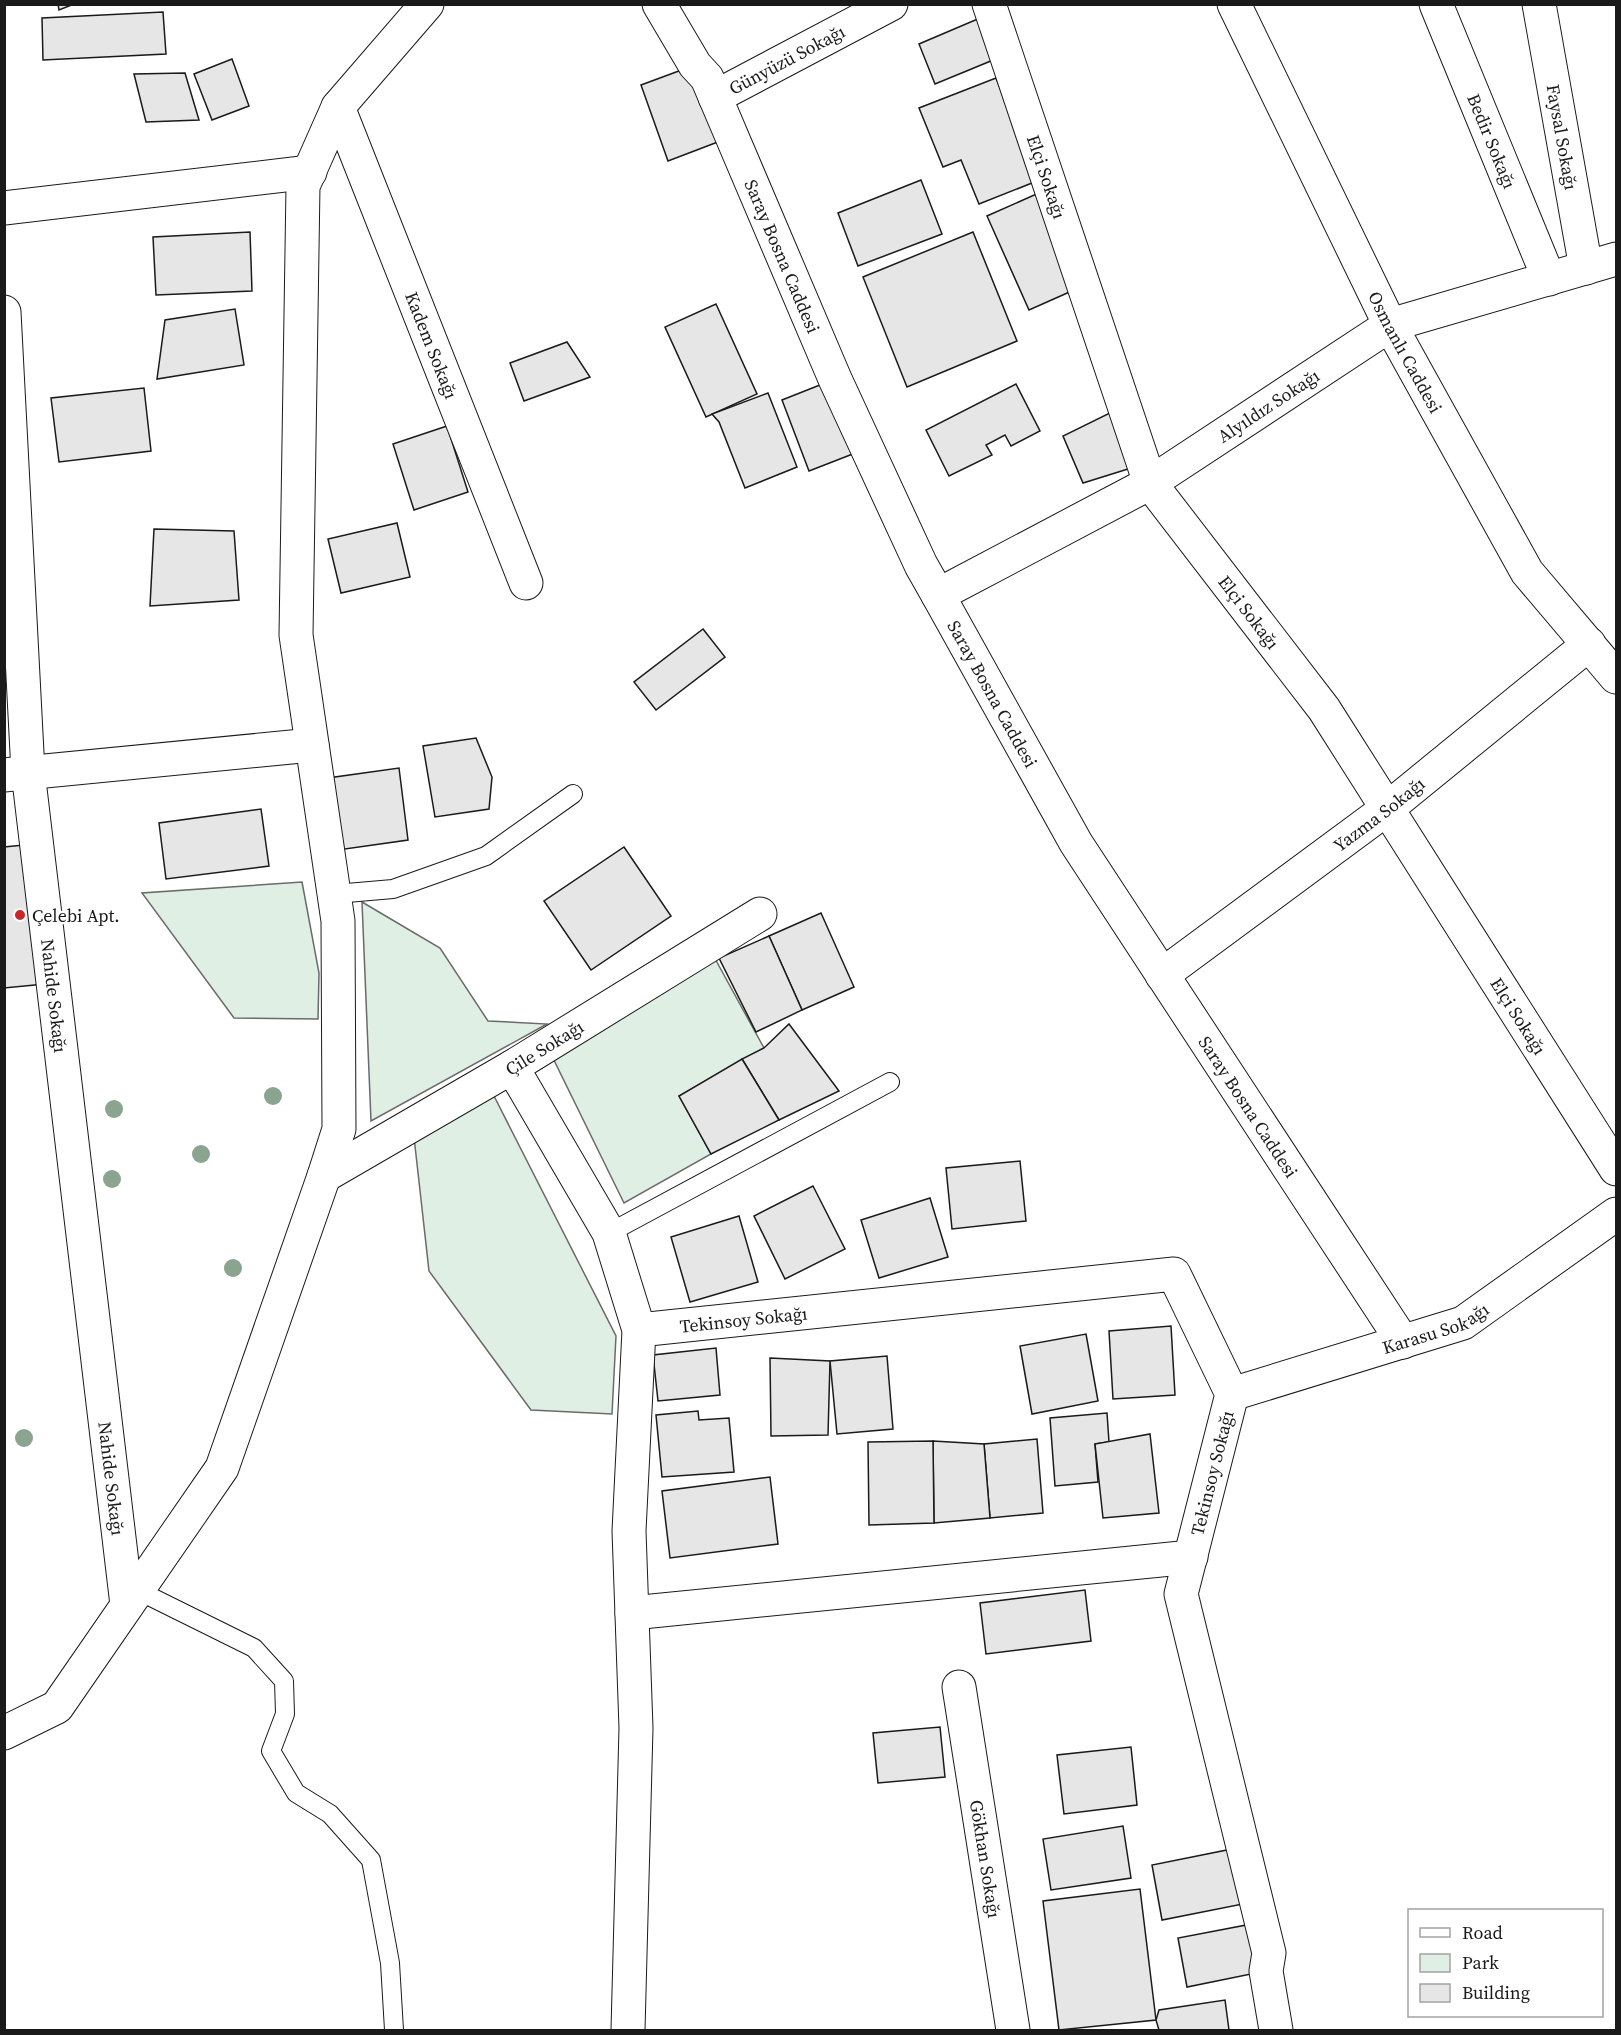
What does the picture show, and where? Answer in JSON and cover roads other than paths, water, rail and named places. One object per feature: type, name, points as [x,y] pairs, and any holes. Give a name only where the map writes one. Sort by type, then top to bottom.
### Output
[{"type":"street","points":[[4,1733],[57,1707],[222,1468],[339,1129],[338,921],[296,635],[303,186],[338,107],[427,4]]},
{"type":"street","name":"Saray Bosna Caddesi","points":[[659,4],[695,65],[707,78],[835,380],[921,565],[938,596],[1076,843],[1402,1342]]},
{"type":"street","name":"Günyüzü Sokağı","points":[[715,97],[891,4]]},
{"type":"street","name":"Elçi Sokağı","points":[[989,4],[1150,483],[1324,709],[1617,1169]]},
{"type":"street","name":"Osmanlı Caddesi","points":[[1234,4],[1390,325],[1527,572],[1617,677]]},
{"type":"street","name":"Bedir Sokağı","points":[[1436,4],[1549,279]]},
{"type":"street","name":"Faysal Sokağı","points":[[1539,4],[1586,268]]},
{"type":"street","name":"Kadem Sokağı","points":[[338,107],[526,584]]},
{"type":"street","points":[[4,208],[309,172]]},
{"type":"street","name":"Alyıldız Sokağı","points":[[938,596],[1150,483],[1390,325],[1617,259]]},
{"type":"street","name":"Nahide Sokağı","points":[[4,312],[16,773],[131,1599]]},
{"type":"street","name":"Yazma Sokağı","points":[[1162,975],[1388,808],[1589,644]]},
{"type":"street","points":[[16,773],[312,745]]},
{"type":"street","name":"Çile Sokağı","points":[[324,1176],[512,1067],[760,914]]},
{"type":"street","points":[[512,1067],[609,1233],[639,1330],[629,1531],[636,1728],[628,2031]]},
{"type":"street","name":"Karasu Sokağı","points":[[1232,1394],[1463,1323],[1617,1214]]},
{"type":"street","name":"Tekinsoy Sokağı","points":[[639,1330],[1174,1274],[1232,1394],[1181,1594],[1269,1953],[1266,1971],[1276,2031]]},
{"type":"street","points":[[632,1613],[1191,1557]]},
{"type":"street","name":"Gökhan Sokağı","points":[[959,1687],[1012,2031]]},
{"type":"lane","points":[[334,894],[393,889],[486,856],[573,794]]},
{"type":"lane","points":[[609,1233],[890,1082]]},
{"type":"lane","points":[[131,1599],[151,1597],[254,1648],[284,1682],[285,1714],[271,1751],[296,1793],[330,1814],[371,1860],[390,1963],[394,2031]]},
{"type":"place","name":"Çelebi Apt.","points":[[20,915]]}]
